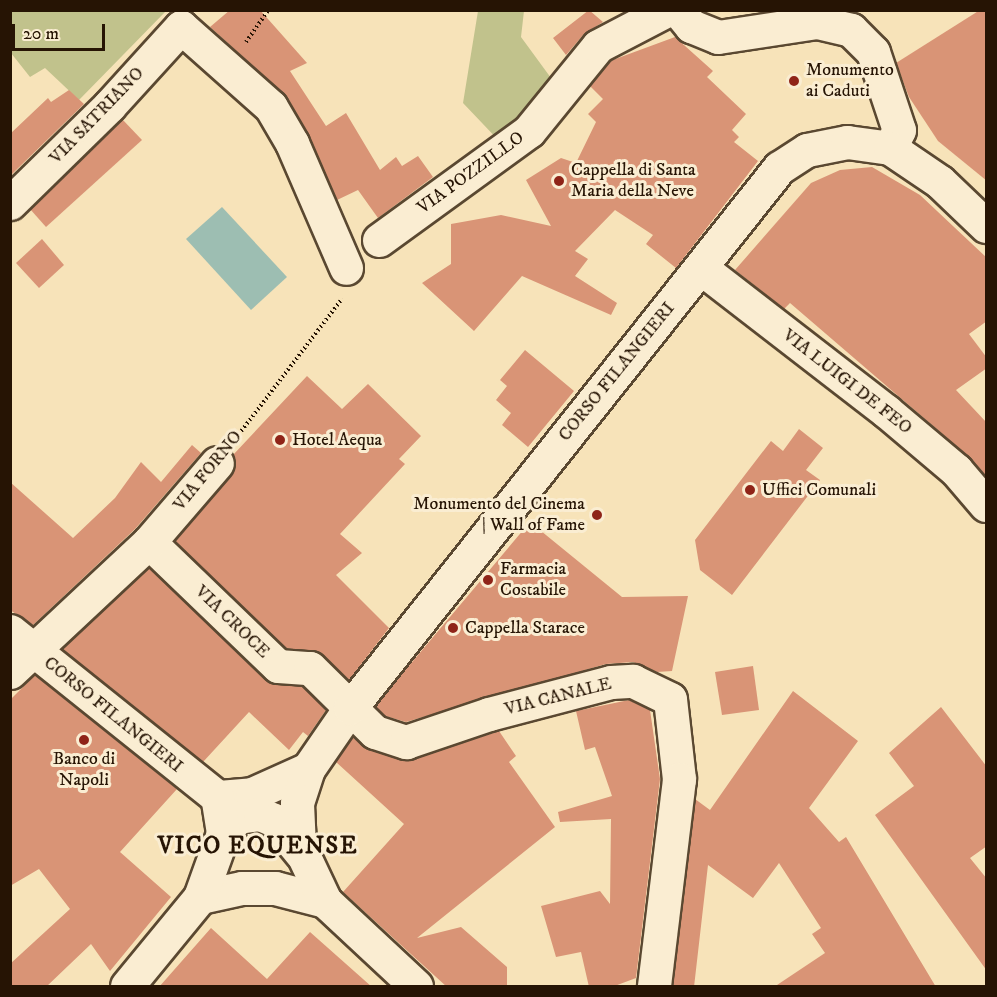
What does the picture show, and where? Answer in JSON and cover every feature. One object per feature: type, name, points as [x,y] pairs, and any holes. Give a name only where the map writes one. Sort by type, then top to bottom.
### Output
[{"type":"street","name":"VIA POZZILLO","points":[[379,240],[529,130],[598,46],[667,10]]},
{"type":"street","points":[[678,10],[691,26],[718,37],[817,22],[852,30],[873,52],[899,130],[890,148]]},
{"type":"street","name":"VIA SATRIANO","points":[[10,202],[109,106],[181,27],[228,68]]},
{"type":"street","points":[[228,68],[271,107],[292,143],[346,268]]},
{"type":"street","name":"CORSO FILANGIERI","points":[[308,769],[350,708],[779,168],[807,150],[847,142],[890,148],[940,182],[987,226]]},
{"type":"street","name":"VIA LUIGI DE FEO","points":[[700,268],[886,411],[956,470],[987,506]]},
{"type":"street","name":"VIA FORNO","points":[[18,651],[149,542],[217,462]]},
{"type":"street","name":"VIA CROCE","points":[[149,542],[278,666],[310,668],[350,708]]},
{"type":"street","name":"CORSO FILANGIERI","points":[[18,651],[217,797]]},
{"type":"street","name":"VIA CANALE","points":[[350,708],[375,732],[406,742],[489,714],[611,682],[633,681],[670,699],[680,779],[654,987]]},
{"type":"street","points":[[224,833],[217,797],[252,794],[308,769]]},
{"type":"street","points":[[302,855],[297,803],[308,769]]},
{"type":"street","points":[[127,987],[200,897],[224,833],[238,817],[260,814],[274,820],[302,855],[325,901],[416,987]]},
{"type":"street","points":[[200,897],[242,888],[275,888],[325,901]]},
{"type":"path","points":[[228,68],[268,10]]},
{"type":"path","name":"VIA FORNO","points":[[217,462],[347,292],[346,268]]},
{"type":"green space","points":[[10,11],[166,11],[79,100],[45,68],[30,77],[11,53]]},
{"type":"green space","points":[[478,11],[524,11],[521,37],[551,78],[502,144],[463,103]]},
{"type":"water","points":[[222,207],[287,277],[251,310],[186,239]]},
{"type":"building","points":[[230,10],[260,10],[307,63],[290,71],[326,126],[346,113],[380,170],[396,157],[402,166],[418,156],[433,177],[378,218],[358,190],[337,200],[287,97],[210,27]]},
{"type":"building","points":[[589,10],[603,22],[584,34],[566,55],[553,38]]},
{"type":"building","points":[[980,10],[987,10],[987,181],[938,141],[909,97],[896,63]]},
{"type":"building","points":[[675,37],[713,71],[707,77],[746,114],[732,130],[739,137],[734,142],[758,161],[676,268],[646,244],[653,235],[615,210],[575,251],[588,259],[575,276],[617,303],[611,315],[522,276],[474,331],[422,283],[451,264],[451,224],[501,215],[551,226],[526,180],[561,158],[576,163],[596,122],[588,114],[603,99],[590,86],[610,61]]},
{"type":"building","points":[[69,90],[84,104],[10,176],[10,134],[48,98],[51,102]]},
{"type":"building","points":[[122,119],[142,140],[46,227],[30,209]]},
{"type":"building","points":[[872,167],[920,195],[987,258],[987,321],[969,334],[987,358],[987,368],[956,390],[987,423],[987,477],[968,456],[790,303],[784,309],[735,270],[811,183],[840,170]]},
{"type":"building","points":[[42,239],[64,265],[39,288],[16,263]]},
{"type":"building","points":[[525,350],[574,391],[528,447],[502,425],[511,413],[496,400],[507,386],[500,380]]},
{"type":"building","points":[[307,376],[342,409],[368,384],[421,436],[399,459],[405,464],[340,534],[362,553],[336,575],[389,628],[349,680],[322,654],[286,648],[175,541],[231,475],[233,455]]},
{"type":"building","points":[[799,429],[823,448],[806,470],[820,480],[732,595],[700,570],[695,540],[771,441],[783,451]]},
{"type":"building","points":[[192,445],[201,453],[135,529],[33,625],[10,610],[10,482],[73,538],[115,498],[141,462],[161,482]]},
{"type":"building","points":[[530,522],[622,597],[688,596],[672,671],[657,672],[633,662],[606,664],[406,722],[385,716],[375,706]]},
{"type":"building","points":[[149,568],[265,680],[302,686],[326,710],[308,736],[303,732],[289,750],[249,712],[203,762],[62,649]]},
{"type":"building","points":[[753,666],[759,710],[722,715],[715,672]]},
{"type":"building","points":[[35,675],[177,789],[120,852],[171,897],[110,971],[91,944],[46,987],[10,987],[10,964],[70,909],[39,869],[10,886],[10,700]]},
{"type":"building","points":[[793,691],[858,741],[809,808],[839,842],[846,837],[936,987],[774,987],[825,953],[812,934],[821,928],[779,863],[753,898],[708,865],[694,987],[673,987],[695,799],[710,810]]},
{"type":"building","points":[[629,700],[650,710],[660,779],[636,978],[612,987],[589,987],[581,952],[556,957],[541,906],[600,891],[610,904],[611,819],[560,822],[558,812],[612,796],[595,747],[585,750],[576,711]]},
{"type":"building","points":[[941,707],[987,767],[987,846],[970,858],[987,879],[987,971],[875,815],[914,786],[889,753]]},
{"type":"building","points":[[499,731],[516,756],[509,762],[555,827],[417,938],[461,927],[507,967],[507,987],[447,987],[343,892],[404,824],[336,762],[353,737],[369,750],[411,760]]},
{"type":"building","points":[[211,928],[267,979],[310,932],[372,987],[159,987]]},
{"type":"place","name":"Monumento ai Caduti","points":[[794,81]]},
{"type":"place","name":"Cappella di Santa Maria della Neve","points":[[559,181]]},
{"type":"place","name":"Hotel Aequa","points":[[280,440]]},
{"type":"place","name":"Uffici Comunali","points":[[750,490]]},
{"type":"place","name":"Monumento del Cinema | Wall of Fame","points":[[597,515]]},
{"type":"place","name":"Farmacia Costabile","points":[[488,580]]},
{"type":"place","name":"Cappella Starace","points":[[453,628]]},
{"type":"place","name":"Banco di Napoli","points":[[84,740]]},
{"type":"district","name":"VICO EQUENSE","points":[[258,847]]}]
